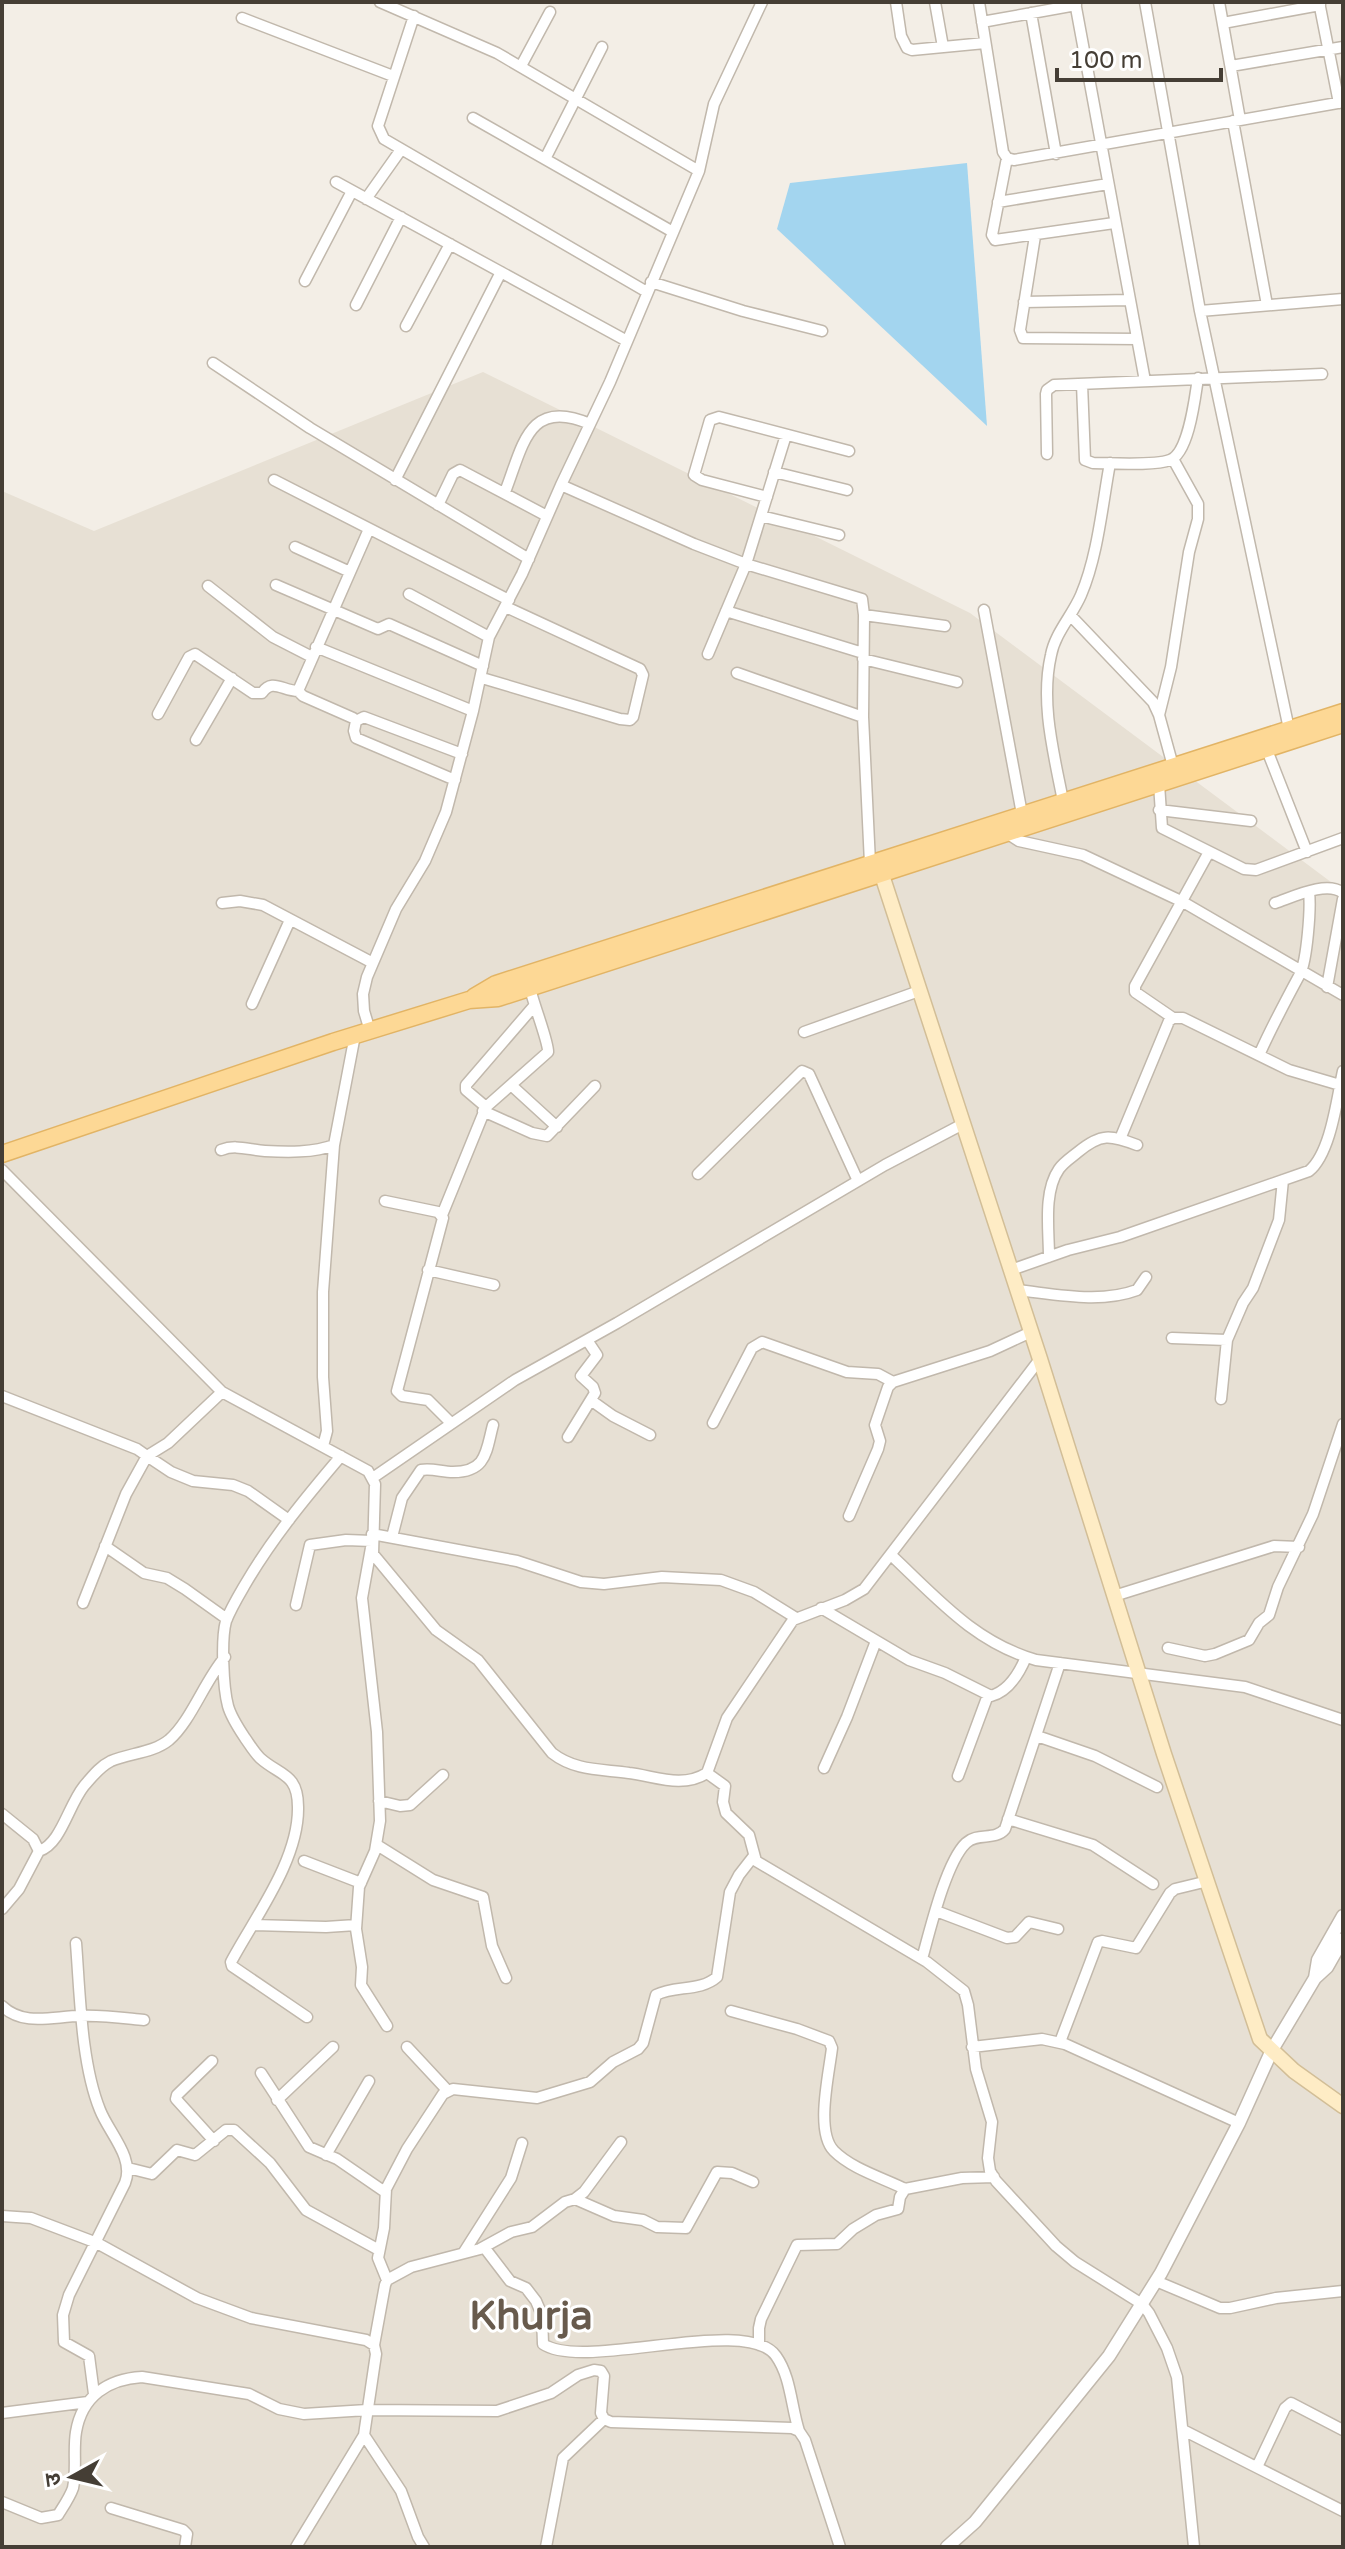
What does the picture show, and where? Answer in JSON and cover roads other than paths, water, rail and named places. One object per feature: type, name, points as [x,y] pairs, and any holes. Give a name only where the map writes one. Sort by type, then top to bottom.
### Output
[{"type":"main road","points":[[469,1000],[496,984],[1002,828],[1159,784],[1264,744],[1289,729],[1343,712]]},
{"type":"main road","points":[[1002,828],[1022,814],[1173,766],[1343,724]]},
{"type":"main road","points":[[2,1154],[363,1033],[469,1000],[498,998],[530,988],[876,867]]},
{"type":"main road","points":[[876,867],[1011,1270],[1138,1673],[1260,2039],[1294,2071],[1343,2106]]},
{"type":"street","points":[[380,2],[521,66],[699,171]]},
{"type":"street","points":[[323,1446],[327,1431],[323,1377],[323,1292],[334,1145],[363,1033],[363,994],[396,909],[436,838],[462,754],[489,637],[526,566],[627,341],[699,171],[714,104],[762,2]]},
{"type":"street","points":[[896,2],[901,36],[907,48],[985,43]]},
{"type":"street","points":[[935,2],[943,47]]},
{"type":"street","points":[[979,2],[1003,152],[1007,158],[1014,160],[1341,102],[1320,4],[1223,23]]},
{"type":"street","points":[[1145,2],[1200,311],[1289,729]]},
{"type":"street","points":[[1219,2],[1267,305]]},
{"type":"street","points":[[982,22],[1076,4],[1145,381]]},
{"type":"street","points":[[521,66],[550,12]]},
{"type":"street","points":[[1031,13],[1056,154]]},
{"type":"street","points":[[414,16],[378,126],[384,139],[400,151],[649,287],[822,331]]},
{"type":"street","points":[[242,18],[393,76]]},
{"type":"street","points":[[545,159],[602,47]]},
{"type":"street","points":[[1231,66],[1343,47]]},
{"type":"street","points":[[473,118],[673,232]]},
{"type":"street","points":[[366,199],[400,151]]},
{"type":"street","points":[[1007,158],[992,235],[995,240],[1114,223]]},
{"type":"street","points":[[336,182],[627,341]]},
{"type":"street","points":[[998,202],[1108,184]]},
{"type":"street","points":[[305,281],[352,191]]},
{"type":"street","points":[[356,305],[401,217]]},
{"type":"street","points":[[1035,236],[1020,330],[1023,338],[1137,339]]},
{"type":"street","points":[[406,326],[450,244]]},
{"type":"street","points":[[395,480],[501,272]]},
{"type":"street","points":[[1200,311],[1343,299]]},
{"type":"street","points":[[1024,302],[1129,300]]},
{"type":"street","points":[[213,363],[310,428],[438,505],[526,566]]},
{"type":"street","points":[[1047,454],[1047,390],[1054,385],[1322,374]]},
{"type":"street","points":[[1082,384],[1084,456],[1089,462],[1110,463],[1173,459],[1189,426],[1198,378]]},
{"type":"street","points":[[505,492],[526,439],[539,422],[562,414],[590,424]]},
{"type":"street","points":[[767,497],[697,478],[693,470],[710,420],[719,417],[849,451]]},
{"type":"street","points":[[708,654],[746,564],[786,435]]},
{"type":"street","points":[[1159,715],[1171,667],[1189,552],[1198,519],[1198,504],[1173,459]]},
{"type":"street","points":[[1063,801],[1052,742],[1048,678],[1054,644],[1071,616],[1089,575],[1110,463]]},
{"type":"street","points":[[438,505],[453,474],[460,470],[547,516]]},
{"type":"street","points":[[774,472],[847,490]]},
{"type":"street","points":[[274,480],[507,604],[640,669],[643,675],[630,720],[482,678]]},
{"type":"street","points":[[561,485],[639,522],[746,564],[858,597],[864,604],[863,717],[876,867]]},
{"type":"street","points":[[761,516],[839,535]]},
{"type":"street","points":[[298,691],[369,529]]},
{"type":"street","points":[[295,547],[350,572]]},
{"type":"street","points":[[276,585],[378,629],[389,624],[483,666]]},
{"type":"street","points":[[208,586],[273,637],[473,711]]},
{"type":"street","points":[[409,594],[489,637]]},
{"type":"street","points":[[984,610],[1022,814]]},
{"type":"street","points":[[726,611],[863,656],[957,682]]},
{"type":"street","points":[[864,615],[945,626]]},
{"type":"street","points":[[1071,616],[1153,702],[1173,766]]},
{"type":"street","points":[[158,714],[192,655],[199,654],[258,695],[273,685],[298,691],[356,721]]},
{"type":"street","points":[[737,673],[863,717]]},
{"type":"street","points":[[196,740],[232,678]]},
{"type":"street","points":[[356,721],[364,717],[462,754]]},
{"type":"street","points":[[356,721],[356,738],[455,780]]},
{"type":"street","points":[[1264,744],[1307,852]]},
{"type":"street","points":[[1159,784],[1162,828],[1250,871],[1343,838]]},
{"type":"street","points":[[1159,810],[1251,821]]},
{"type":"street","points":[[1002,828],[1019,841],[1083,855],[1343,995]]},
{"type":"street","points":[[1209,852],[1134,989],[1173,1018],[1183,1018],[1260,1053],[1289,1070],[1341,1088]]},
{"type":"street","points":[[1275,903],[1330,888],[1343,893]]},
{"type":"street","points":[[1260,1053],[1299,974],[1310,911],[1309,892]]},
{"type":"street","points":[[1327,987],[1343,899]]},
{"type":"street","points":[[222,903],[253,902],[373,963]]},
{"type":"street","points":[[252,1004],[290,920]]},
{"type":"street","points":[[451,1423],[428,1400],[402,1396],[397,1391],[442,1215],[484,1109],[549,1049],[530,988]]},
{"type":"street","points":[[804,1032],[919,991]]},
{"type":"street","points":[[534,1006],[466,1085],[466,1090],[484,1109],[535,1134],[547,1136],[595,1086]]},
{"type":"street","points":[[1120,1139],[1152,1057],[1173,1018]]},
{"type":"street","points":[[698,1174],[802,1071],[809,1074],[858,1181]]},
{"type":"street","points":[[1011,1270],[1120,1237],[1309,1171],[1319,1160],[1334,1115],[1343,1071]]},
{"type":"street","points":[[511,1085],[557,1127]]},
{"type":"street","points":[[374,1477],[515,1380],[858,1181],[963,1124]]},
{"type":"street","points":[[1049,1257],[1049,1208],[1059,1169],[1087,1144],[1108,1136],[1137,1145]]},
{"type":"street","points":[[221,1150],[235,1147],[267,1151],[307,1150],[334,1145]]},
{"type":"street","points":[[2,1170],[222,1392],[374,1477],[373,1554],[436,1630],[478,1660],[552,1753],[563,1762],[585,1769],[632,1773],[676,1782],[700,1778],[707,1773],[727,1718],[796,1618],[857,1595],[1040,1359]]},
{"type":"street","points":[[1221,1399],[1227,1340],[1250,1293],[1279,1220],[1283,1180]]},
{"type":"street","points":[[385,1201],[442,1215]]},
{"type":"street","points":[[428,1270],[494,1285]]},
{"type":"street","points":[[1017,1290],[1116,1296],[1137,1290],[1146,1277]]},
{"type":"street","points":[[849,1516],[878,1449],[880,1441],[875,1425],[888,1387],[893,1382],[990,1351],[1031,1332]]},
{"type":"street","points":[[1172,1338],[1227,1340]]},
{"type":"street","points":[[568,1437],[592,1401],[595,1390],[581,1376],[597,1355],[587,1340]]},
{"type":"street","points":[[713,1423],[752,1348],[762,1342],[847,1372],[878,1374],[893,1382]]},
{"type":"street","points":[[83,1603],[126,1494],[147,1456],[168,1443],[222,1392]]},
{"type":"street","points":[[2,1396],[137,1449],[171,1472],[193,1481],[233,1485],[248,1491],[289,1520]]},
{"type":"street","points":[[592,1401],[650,1435]]},
{"type":"street","points":[[1168,1648],[1209,1656],[1249,1640],[1259,1623],[1269,1615],[1278,1587],[1313,1514],[1343,1424]]},
{"type":"street","points":[[392,1537],[402,1498],[421,1470],[454,1472],[481,1464],[493,1425]]},
{"type":"street","points":[[307,2017],[232,1966],[233,1958],[254,1925],[291,1847],[298,1806],[292,1782],[286,1774],[257,1754],[231,1712],[227,1699],[225,1657],[227,1619],[262,1555],[341,1456]]},
{"type":"street","points":[[296,1605],[310,1545],[392,1537],[517,1561],[594,1583],[662,1577],[721,1580],[765,1597],[796,1618]]},
{"type":"street","points":[[372,1541],[362,1594],[377,1732],[380,1821],[377,1845],[361,1883],[356,1925],[362,1967],[361,1985],[387,2026]]},
{"type":"street","points":[[105,1546],[144,1573],[167,1578],[227,1619]]},
{"type":"street","points":[[1114,1596],[1274,1546],[1299,1547]]},
{"type":"street","points":[[891,1555],[966,1625],[992,1643],[1026,1657],[1245,1687],[1343,1720]]},
{"type":"street","points":[[821,1608],[909,1660],[945,1673],[988,1695],[998,1694],[1014,1681],[1026,1657]]},
{"type":"street","points":[[824,1768],[876,1641]]},
{"type":"street","points":[[2,1909],[19,1889],[39,1851],[50,1845],[63,1826],[73,1799],[102,1766],[164,1744],[178,1731],[205,1683],[225,1657]]},
{"type":"street","points":[[922,1959],[956,1857],[963,1846],[974,1838],[1002,1833],[1060,1663]]},
{"type":"street","points":[[958,1776],[988,1695]]},
{"type":"street","points":[[1037,1736],[1095,1756],[1157,1787]]},
{"type":"street","points":[[707,1773],[725,1786],[723,1802],[726,1813],[749,1835],[753,1857],[766,1868],[922,1959],[964,1991],[976,2069],[992,2122],[988,2158],[994,2177],[1056,2246],[1075,2262],[1142,2304],[1173,2364],[1183,2430],[1194,2547]]},
{"type":"street","points":[[379,1801],[410,1805],[443,1775]]},
{"type":"street","points":[[2,1814],[33,1839],[39,1851]]},
{"type":"street","points":[[1008,1819],[1093,1845],[1153,1884]]},
{"type":"street","points":[[377,1845],[433,1880],[483,1897],[492,1946],[506,1978]]},
{"type":"street","points":[[407,2047],[447,2090],[537,2098],[590,2082],[613,2062],[643,2043],[659,1993],[703,1985],[717,1977],[730,1892],[753,1857]]},
{"type":"street","points":[[304,1861],[361,1883]]},
{"type":"street","points":[[1060,2042],[1098,1942],[1136,1948],[1170,1893],[1208,1881]]},
{"type":"street","points":[[936,1911],[1007,1938],[1015,1937],[1029,1922],[1058,1929]]},
{"type":"street","points":[[1315,1978],[1318,1960],[1343,1916]]},
{"type":"street","points":[[254,1925],[356,1925]]},
{"type":"street","points":[[947,2547],[975,2522],[1109,2356],[1156,2281],[1239,2123],[1272,2050],[1315,1978],[1327,1967],[1343,1939]]},
{"type":"street","points":[[2,2502],[41,2518],[58,2515],[72,2492],[76,2432],[91,2398],[89,2356],[64,2342],[63,2315],[69,2295],[125,2183],[128,2168],[95,2095],[82,2015],[76,1943]]},
{"type":"street","points":[[2,2006],[14,2015],[25,2018],[82,2015],[144,2020]]},
{"type":"street","points":[[731,2011],[829,2041],[832,2048],[824,2125],[831,2147],[848,2161],[905,2189],[935,2186],[962,2178],[994,2177]]},
{"type":"street","points":[[972,2047],[1042,2039],[1060,2042],[1239,2123]]},
{"type":"street","points":[[277,2100],[333,2047]]},
{"type":"street","points":[[212,2061],[176,2099],[214,2141]]},
{"type":"street","points":[[261,2073],[302,2140],[315,2151],[337,2159],[385,2192]]},
{"type":"street","points":[[326,2155],[369,2081]]},
{"type":"street","points":[[387,2280],[378,2263],[384,2228],[385,2192],[407,2149],[447,2090]]},
{"type":"street","points":[[128,2168],[152,2174],[177,2150],[195,2155],[226,2130],[238,2132],[270,2163],[306,2210],[379,2250]]},
{"type":"street","points":[[296,2547],[364,2435],[376,2354],[374,2345],[387,2280],[411,2267],[484,2247],[511,2232],[540,2223],[565,2202],[584,2192],[621,2142]]},
{"type":"street","points":[[464,2252],[511,2178],[522,2143]]},
{"type":"street","points":[[575,2199],[614,2216],[643,2220],[657,2227],[682,2229],[689,2225],[717,2172],[732,2173],[753,2182]]},
{"type":"street","points":[[759,2345],[761,2319],[797,2245],[828,2246],[843,2241],[853,2229],[876,2215],[898,2209],[905,2189]]},
{"type":"street","points":[[2,2216],[31,2218],[97,2243],[197,2298],[251,2318],[366,2340],[374,2345]]},
{"type":"street","points":[[484,2247],[510,2281],[526,2288],[536,2301],[542,2315],[543,2344],[553,2349],[607,2350],[739,2341],[759,2345],[776,2355],[781,2371],[787,2377],[799,2431],[805,2440],[840,2547]]},
{"type":"street","points":[[1156,2281],[1220,2308],[1343,2291]]},
{"type":"street","points":[[2,2413],[91,2398],[125,2378],[142,2377],[249,2394],[290,2413],[497,2411],[537,2399],[578,2375],[594,2370],[601,2371],[604,2376],[601,2413],[604,2419]]},
{"type":"street","points":[[1257,2467],[1285,2408],[1291,2403],[1343,2430]]},
{"type":"street","points":[[604,2419],[792,2428],[799,2431]]},
{"type":"street","points":[[546,2547],[563,2458],[604,2419]]},
{"type":"street","points":[[1183,2430],[1343,2511]]},
{"type":"street","points":[[364,2435],[401,2491],[424,2547]]},
{"type":"street","points":[[111,2508],[183,2530],[187,2534],[185,2547]]},
{"type":"water","points":[[967,163],[987,426],[777,229],[790,183]]},
{"type":"district","name":"Khurja","points":[[531,2315]]}]
